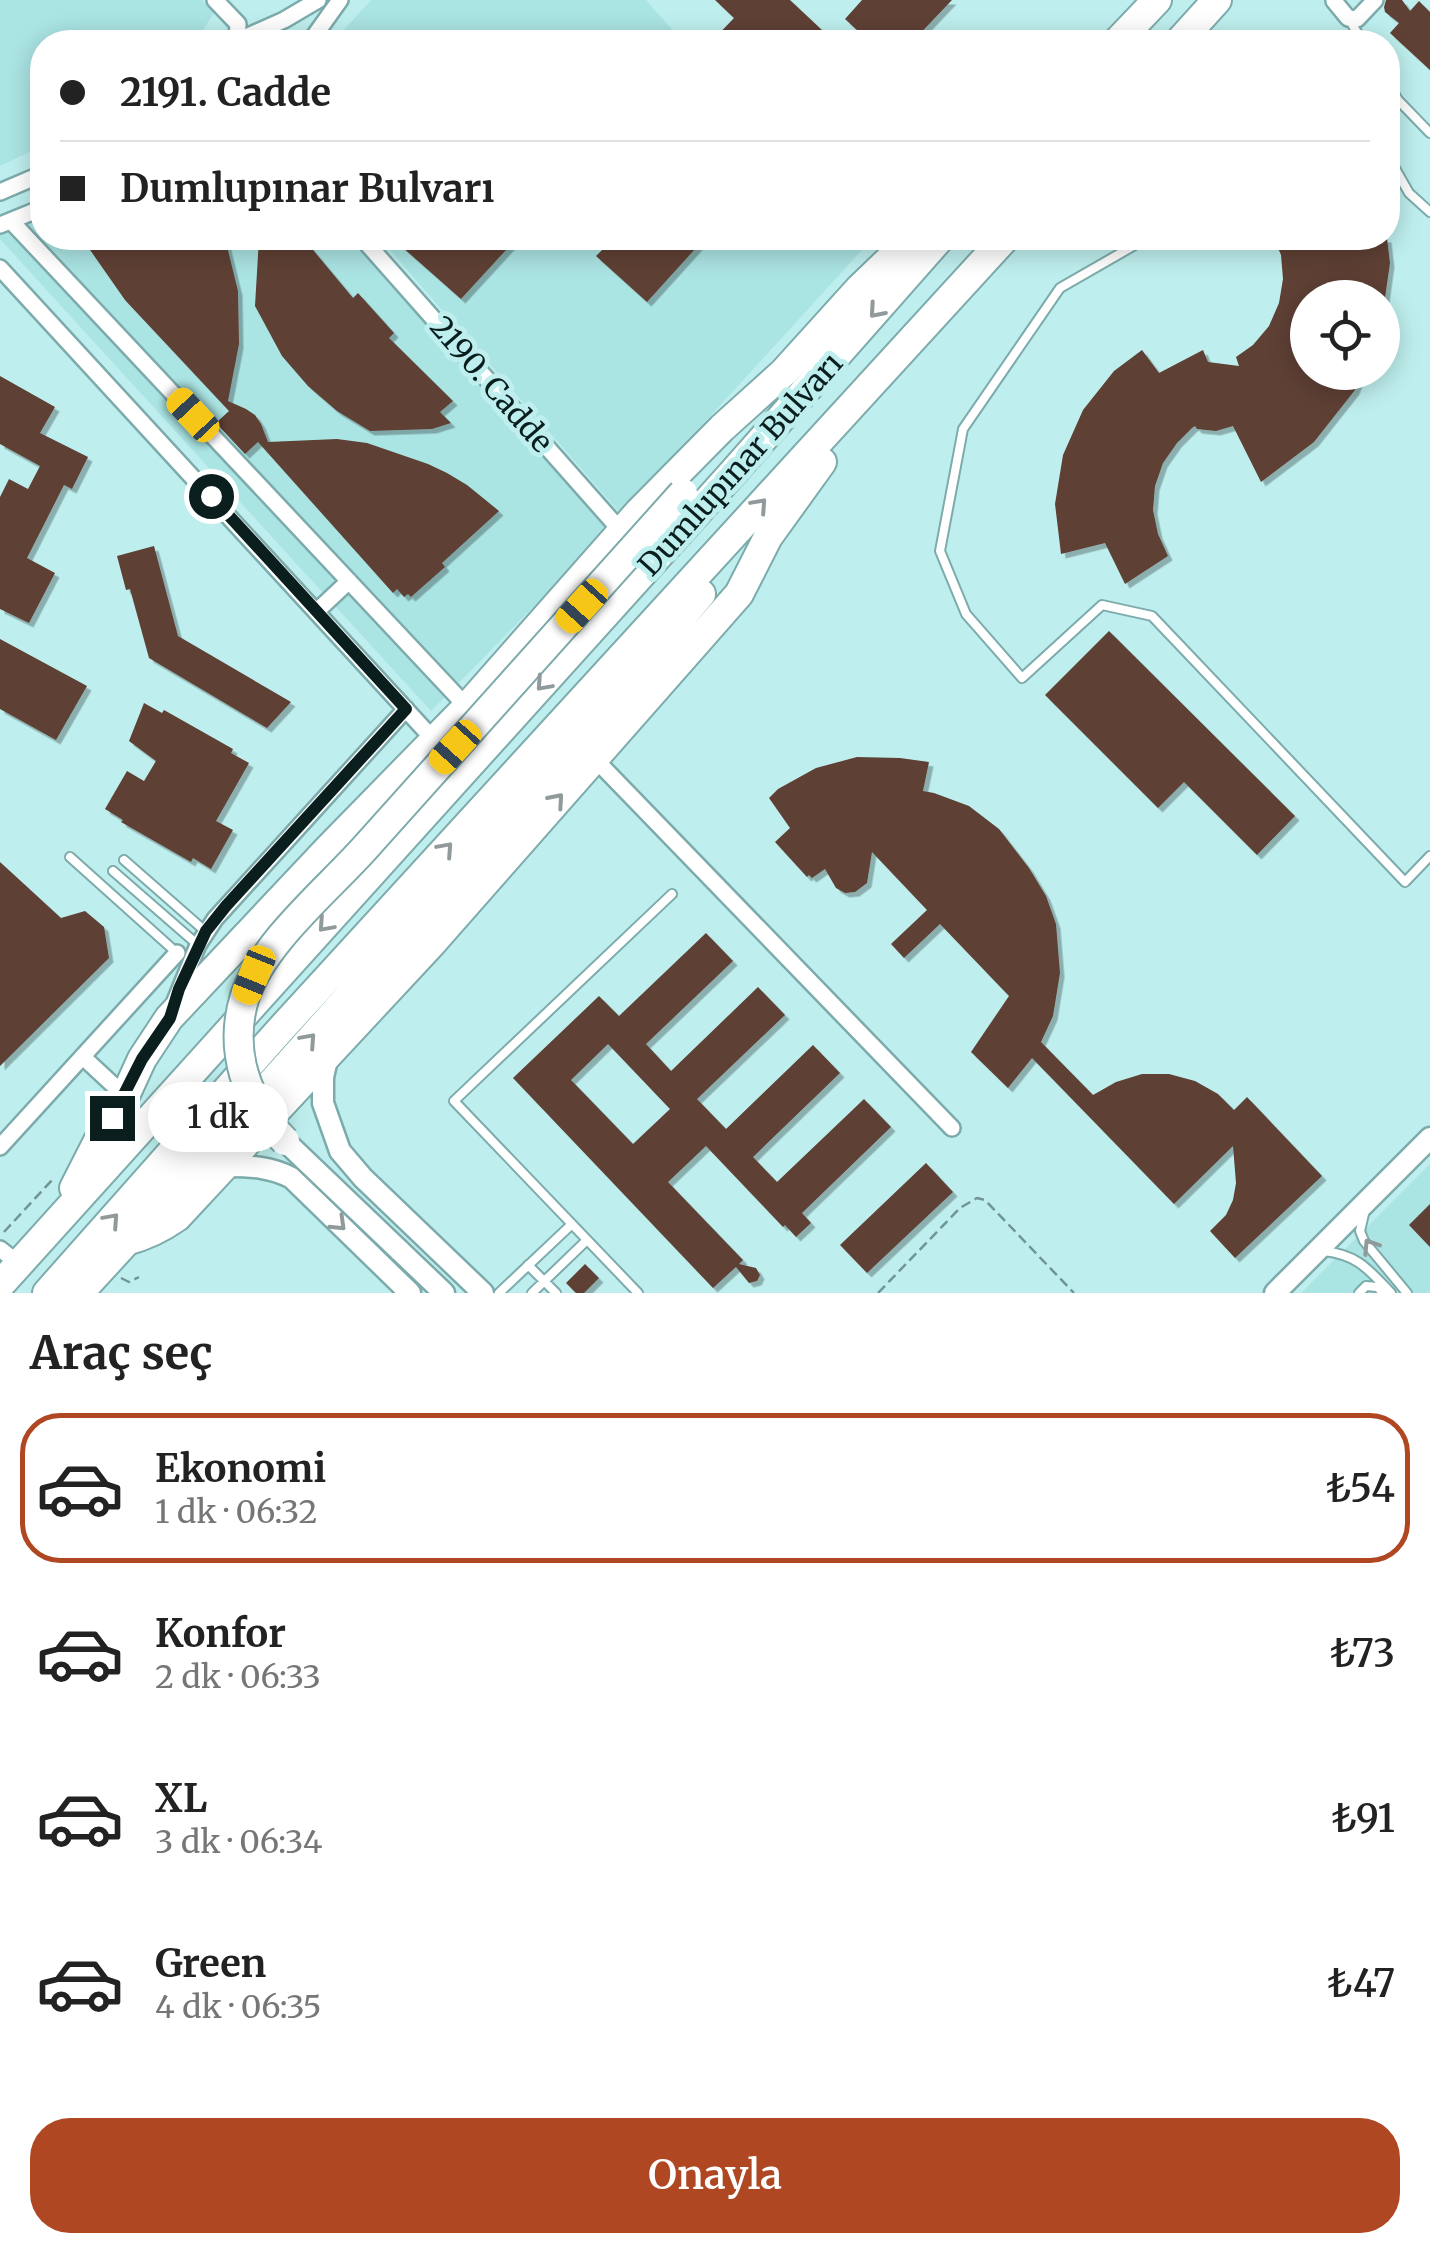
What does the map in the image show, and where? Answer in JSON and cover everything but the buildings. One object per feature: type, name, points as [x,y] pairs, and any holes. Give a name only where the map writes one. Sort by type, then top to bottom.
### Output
[{"type":"highway","points":[[1128,30],[1156,0]]},
{"type":"highway","points":[[1190,30],[1218,0]]},
{"type":"highway","name":"Dumlupınar Bulvarı","points":[[56,1223],[142,1059],[170,1018],[467,707],[621,531],[700,449],[784,372],[900,250]]},
{"type":"highway","name":"Dumlupınar Bulvarı","points":[[6,1266],[56,1223],[929,250]]},
{"type":"highway","name":"Dumlupınar Bulvarı","points":[[47,1293],[281,1029],[993,250]]},
{"type":"highway","points":[[126,1242],[146,1236],[177,1217],[227,1166],[432,943],[739,594],[780,518],[893,362]]},
{"type":"highway","points":[[285,1141],[270,1126],[248,1091],[240,1054],[242,1008],[259,966],[683,493],[784,372]]},
{"type":"highway","name":"Dumlupınar Bulvarı","points":[[79,1293],[259,1097],[699,600],[722,547]]},
{"type":"main road","points":[[328,1054],[323,1103],[340,1151],[483,1293]]},
{"type":"main road","points":[[1275,1293],[1430,1138]]},
{"type":"main road","points":[[285,1141],[444,1293]]},
{"type":"main road","points":[[292,1178],[294,1168],[306,1155],[326,1149],[340,1151]]},
{"type":"main road","points":[[227,1166],[260,1167],[292,1178],[410,1293]]},
{"type":"street","points":[[216,0],[238,24],[237,30]]},
{"type":"street","points":[[262,30],[318,0]]},
{"type":"street","points":[[319,30],[340,0]]},
{"type":"street","points":[[1336,0],[1348,18],[1357,19],[1375,0]]},
{"type":"street","points":[[0,192],[30,179]]},
{"type":"street","points":[[30,213],[5,223],[30,249]]},
{"type":"street","points":[[31,250],[467,707]]},
{"type":"street","name":"2190. Cadde","points":[[373,250],[621,531]]},
{"type":"street","points":[[0,268],[434,740]]},
{"type":"street","points":[[317,611],[349,582]]},
{"type":"street","points":[[170,1018],[202,938],[226,906],[406,709]]},
{"type":"street","points":[[594,758],[952,1128]]},
{"type":"street","points":[[0,1146],[177,954]]},
{"type":"street","points":[[83,1057],[124,1096]]},
{"type":"lane","points":[[1348,18],[1356,30]]},
{"type":"lane","points":[[1400,102],[1430,133]]},
{"type":"lane","points":[[1400,177],[1409,193],[1430,212]]},
{"type":"lane","points":[[1126,250],[1060,288],[963,429],[940,552],[966,614],[1022,678],[1102,605],[1152,616],[1405,882],[1430,856]]},
{"type":"lane","points":[[70,857],[177,954]]},
{"type":"lane","points":[[124,860],[202,938]]},
{"type":"lane","points":[[113,871],[202,938]]},
{"type":"lane","points":[[638,1293],[454,1101],[672,894]]},
{"type":"lane","points":[[1376,1192],[1362,1218],[1360,1231],[1369,1249],[1407,1293]]},
{"type":"lane","points":[[499,1293],[572,1224]]},
{"type":"lane","points":[[532,1293],[587,1240]]},
{"type":"lane","points":[[1304,1264],[1324,1250],[1346,1253],[1364,1265],[1388,1293]]},
{"type":"lane","points":[[528,1265],[556,1293]]},
{"type":"lane","points":[[1360,1293],[1366,1286],[1388,1293]]},
{"type":"path","points":[[0,1237],[53,1179]]},
{"type":"path","points":[[878,1293],[960,1208],[977,1198],[985,1200],[1074,1293]]},
{"type":"shaded area","points":[[0,0],[202,0],[214,13],[203,30],[30,30],[30,152],[0,166]]},
{"type":"shaded area","points":[[371,0],[646,0],[672,30],[344,30]]},
{"type":"shaded area","points":[[30,223],[30,250],[362,250],[608,531],[431,711],[0,239],[0,234]]},
{"type":"shaded area","points":[[390,250],[862,250],[621,514]]},
{"type":"shaded area","points":[[1430,1164],[1430,1293],[1301,1293]]},
{"type":"route","points":[[112,1118],[158,1031],[170,1018],[206,931],[406,709],[211,496]]}]
